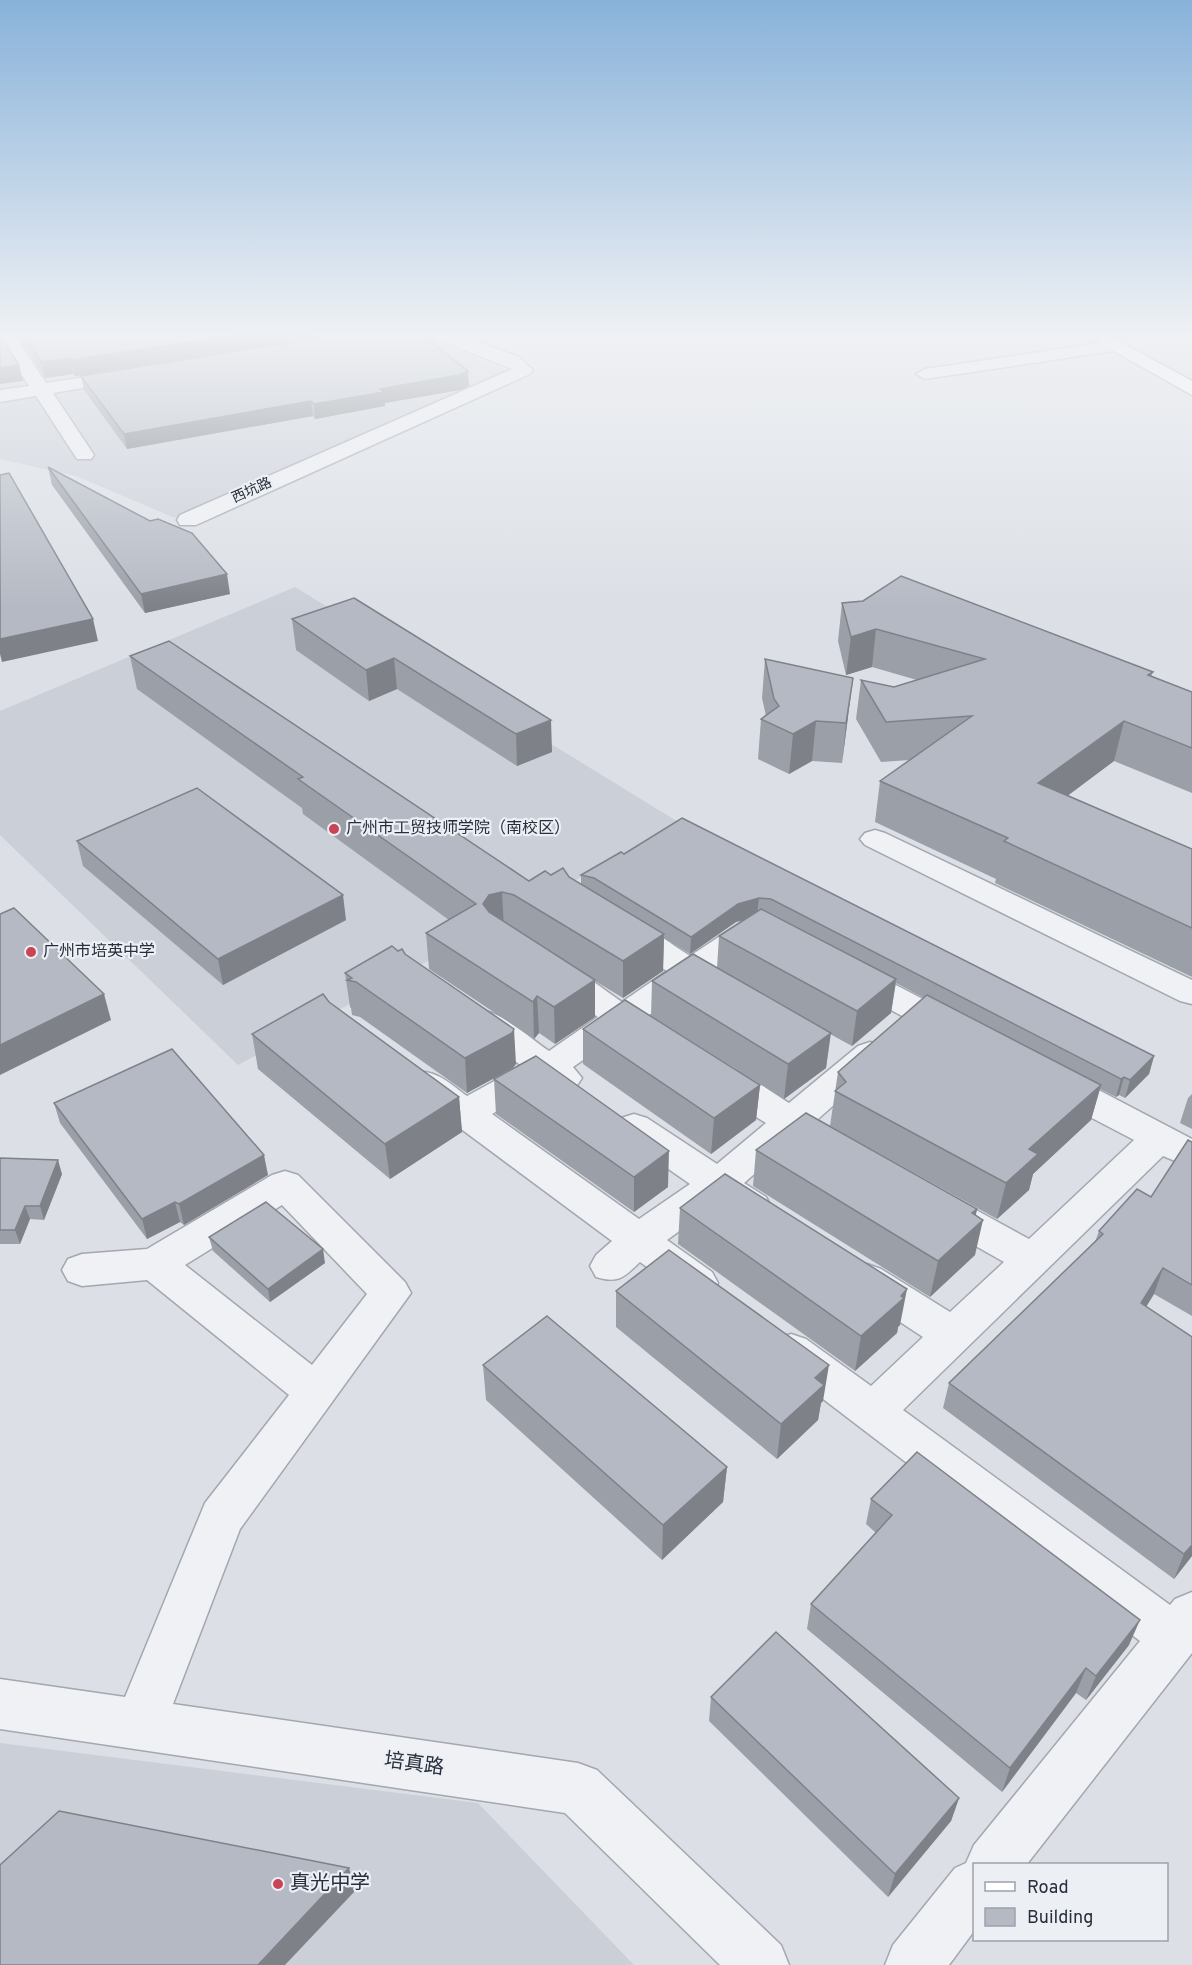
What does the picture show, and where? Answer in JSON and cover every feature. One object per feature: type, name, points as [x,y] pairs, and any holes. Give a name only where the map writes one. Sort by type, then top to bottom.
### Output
[{"type":"street","points":[[63,424],[84,455]]},
{"type":"street","name":"西坑路","points":[[188,520],[409,424]]},
{"type":"street","points":[[875,839],[1192,993]]},
{"type":"street","points":[[602,916],[733,996]]},
{"type":"street","points":[[465,1113],[549,1067],[624,1019],[693,973],[757,926],[787,942]]},
{"type":"street","points":[[534,960],[663,1043]]},
{"type":"street","points":[[828,963],[981,1044]]},
{"type":"street","points":[[452,1000],[717,1185],[786,1229]]},
{"type":"street","points":[[624,1253],[717,1185],[791,1123],[840,1058],[918,1011]]},
{"type":"street","points":[[393,1060],[465,1113],[624,1253],[723,1301]]},
{"type":"street","points":[[693,1062],[791,1123],[861,1162]]},
{"type":"street","points":[[874,1411],[1032,1259],[1175,1146],[1033,1072]]},
{"type":"street","points":[[82,1270],[155,1264],[285,1185],[391,1293],[221,1518],[139,1725]]},
{"type":"street","points":[[911,1191],[1032,1259]]},
{"type":"street","points":[[835,1260],[953,1335]]},
{"type":"street","points":[[155,1264],[316,1392]]},
{"type":"street","points":[[761,1329],[874,1411],[1183,1626],[994,1863]]},
{"type":"street","name":"培真路","points":[[0,1704],[578,1789],[761,1965]]},
{"type":"street","points":[[913,1965],[973,1890]]},
{"type":"shaded area","points":[[0,424],[392,424],[175,518],[76,476],[0,459]]},
{"type":"shaded area","name":"广州市工贸技师学院（南校区）","points":[[295,587],[680,823],[238,1065],[0,835],[0,711]]},
{"type":"shaded area","name":"真光中学","points":[[0,1743],[478,1803],[634,1965],[0,1965]]},
{"type":"building","points":[[116,424],[182,424],[124,434]]},
{"type":"building","points":[[48,467],[150,521],[158,519],[192,533],[227,574],[141,594]]},
{"type":"building","points":[[9,473],[93,619],[0,639],[0,475]]},
{"type":"building","points":[[901,576],[1153,672],[1148,675],[1192,692],[1192,748],[1124,721],[1038,783],[1192,849],[1192,928],[1004,841],[1008,838],[880,781],[972,716],[886,722],[861,680],[894,687],[985,659],[876,629],[851,637],[842,603],[863,601]]},
{"type":"building","points":[[354,598],[551,720],[516,734],[394,658],[366,670],[292,619]]},
{"type":"building","points":[[169,641],[529,881],[545,871],[551,875],[563,868],[569,877],[664,934],[623,961],[514,895],[502,892],[489,895],[483,904],[489,912],[595,980],[554,1007],[537,996],[533,1002],[426,933],[476,904],[298,779],[303,777],[130,656]]},
{"type":"building","points":[[765,659],[853,678],[846,723],[816,721],[793,734],[761,719],[779,706],[774,699]]},
{"type":"building","points":[[197,788],[343,895],[218,959],[77,841]]},
{"type":"building","points":[[682,818],[1154,1056],[1130,1080],[1124,1077],[1121,1079],[771,899],[759,898],[738,904],[691,937],[594,878],[581,875],[621,852],[624,854]]},
{"type":"building","name":"广州市培英中学","points":[[14,908],[104,994],[0,1045],[0,914]]},
{"type":"building","points":[[761,909],[896,979],[857,1011],[719,936]]},
{"type":"building","points":[[392,946],[398,951],[402,949],[405,954],[514,1029],[512,1033],[465,1058],[356,982],[347,980],[352,978],[345,973]]},
{"type":"building","points":[[693,954],[831,1033],[788,1064],[652,981]]},
{"type":"building","points":[[323,994],[329,1002],[459,1097],[385,1144],[252,1034]]},
{"type":"building","points":[[927,995],[1101,1085],[1029,1149],[1038,1154],[1006,1183],[835,1091],[846,1082],[838,1072]]},
{"type":"building","points":[[625,1000],[760,1085],[714,1118],[583,1029]]},
{"type":"building","points":[[172,1049],[264,1155],[179,1204],[175,1202],[142,1219],[54,1103]]},
{"type":"building","points":[[536,1056],[669,1151],[634,1177],[494,1079]]},
{"type":"building","points":[[806,1113],[977,1209],[972,1213],[983,1220],[938,1261],[756,1150]]},
{"type":"building","points":[[1188,1140],[1192,1142],[1192,1285],[1163,1268],[1141,1303],[1192,1337],[1192,1545],[1184,1554],[949,1383],[1103,1234],[1099,1231],[1137,1189],[1151,1197]]},
{"type":"building","points":[[0,1158],[58,1160],[40,1206],[25,1206],[15,1230],[0,1230]]},
{"type":"building","points":[[725,1174],[907,1289],[901,1296],[904,1298],[861,1336],[680,1208]]},
{"type":"building","points":[[266,1202],[323,1249],[268,1289],[209,1237]]},
{"type":"building","points":[[669,1250],[829,1365],[815,1378],[824,1385],[781,1424],[616,1291]]},
{"type":"building","points":[[547,1316],[727,1467],[663,1525],[483,1365]]},
{"type":"building","points":[[917,1452],[1140,1620],[1096,1676],[1086,1668],[1010,1768],[811,1604],[892,1515],[871,1499]]},
{"type":"building","points":[[776,1632],[959,1798],[895,1874],[711,1697]]},
{"type":"building","points":[[59,1811],[349,1868],[258,1965],[0,1965],[0,1865]]},
{"type":"place","name":"广州市工贸技师学院（南校区）","points":[[334,829]]},
{"type":"place","name":"广州市培英中学","points":[[31,952]]},
{"type":"place","name":"真光中学","points":[[278,1884]]}]
